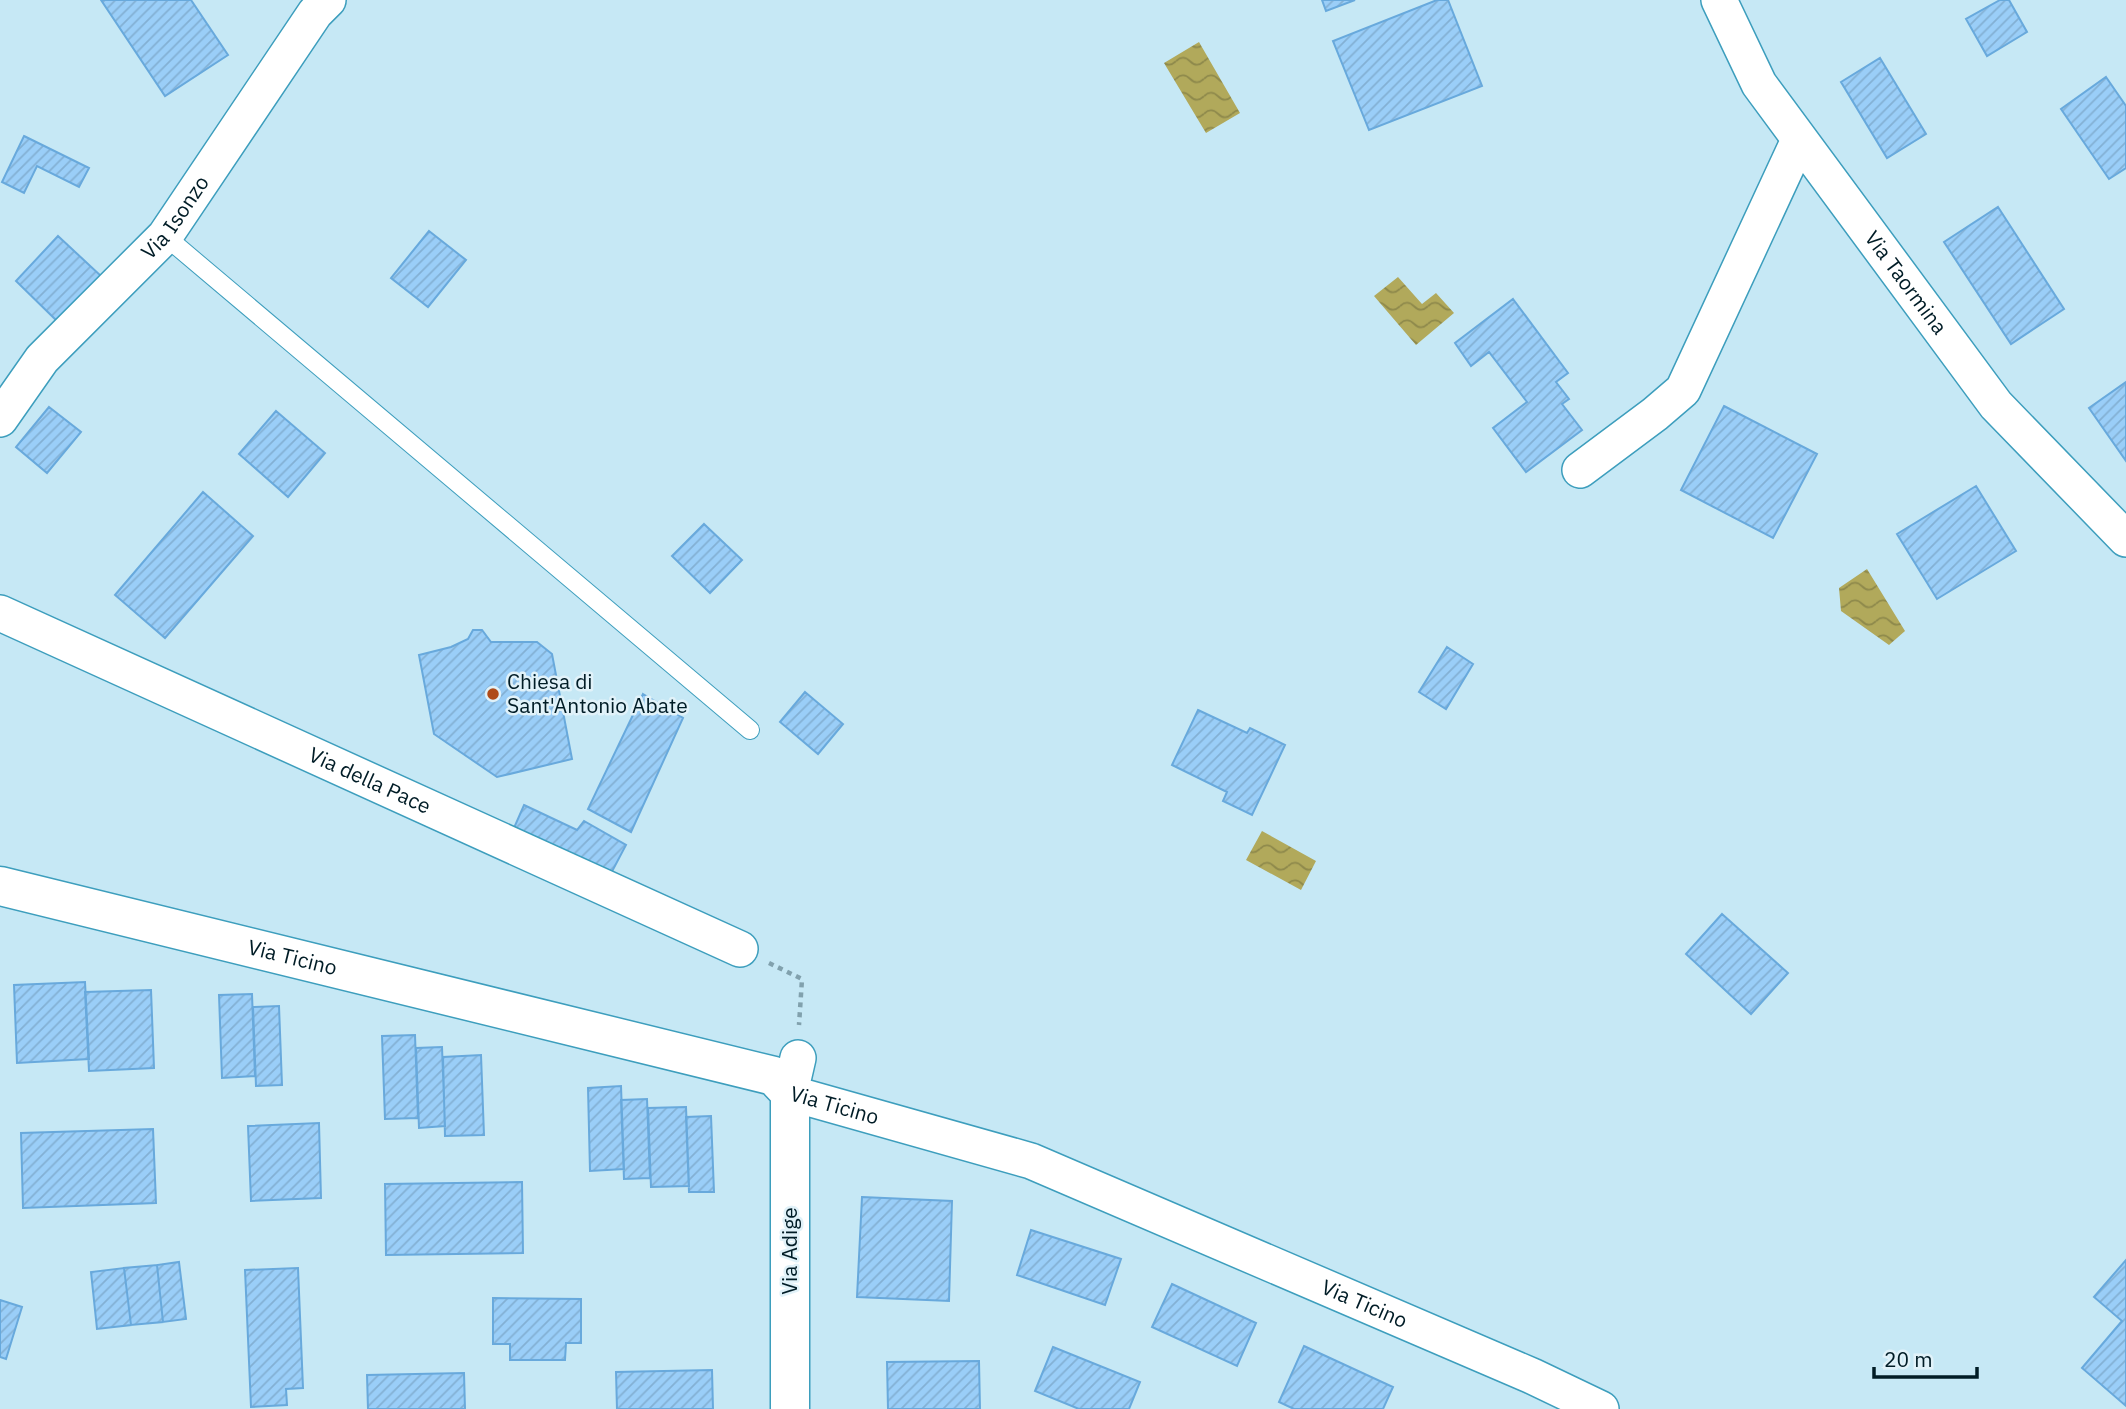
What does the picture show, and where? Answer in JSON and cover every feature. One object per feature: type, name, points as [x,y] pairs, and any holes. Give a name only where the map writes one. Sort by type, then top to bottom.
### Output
[{"type":"main road","name":"Via Ticino","points":[[0,886],[774,1076],[794,1075]]},
{"type":"main road","name":"Via Adige","points":[[790,1409],[794,1075]]},
{"type":"street","name":"Via Isonzo","points":[[0,419],[42,359],[165,236],[315,13],[328,0]]},
{"type":"street","name":"Via Taormina","points":[[1719,0],[1759,85],[1996,405],[2126,539]]},
{"type":"street","points":[[1580,470],[1683,390],[1799,140]]},
{"type":"street","name":"Via della Pace","points":[[0,613],[740,949]]},
{"type":"street","name":"Via Ticino","points":[[794,1075],[1031,1161],[1532,1376],[1601,1409]]},
{"type":"lane","points":[[165,236],[750,730]]},
{"type":"path","points":[[740,949],[802,979],[794,1075]]},
{"type":"water","points":[[1199,42],[1240,113],[1206,133],[1164,63]]},
{"type":"water","points":[[1398,277],[1422,304],[1436,293],[1454,313],[1416,345],[1374,296]]},
{"type":"water","points":[[1867,569],[1905,631],[1889,645],[1841,611],[1839,588]]},
{"type":"water","points":[[1262,831],[1316,861],[1301,890],[1246,860]]},
{"type":"building","points":[[101,0],[191,0],[228,55],[165,96]]},
{"type":"building","points":[[1322,0],[1355,0],[1326,11]]},
{"type":"building","points":[[1437,0],[1448,0],[1482,86],[1369,130],[1333,41]]},
{"type":"building","points":[[2000,0],[2009,0],[2027,32],[1987,56],[1966,19]]},
{"type":"building","points":[[1880,58],[1926,134],[1887,158],[1841,82]]},
{"type":"building","points":[[2106,77],[2126,106],[2126,168],[2109,179],[2061,109]]},
{"type":"building","points":[[24,136],[89,168],[79,187],[37,166],[24,193],[2,182]]},
{"type":"building","points":[[1998,207],[2064,309],[2011,344],[1944,242]]},
{"type":"building","points":[[429,231],[466,260],[428,307],[391,278]]},
{"type":"building","points":[[58,236],[101,276],[58,322],[16,281]]},
{"type":"building","points":[[1513,299],[1568,373],[1556,382],[1569,399],[1562,404],[1582,430],[1526,472],[1493,428],[1527,402],[1489,352],[1471,366],[1455,343]]},
{"type":"building","points":[[2126,382],[2126,461],[2089,408]]},
{"type":"building","points":[[1724,406],[1817,454],[1773,538],[1681,490]]},
{"type":"building","points":[[49,407],[81,432],[47,473],[16,447]]},
{"type":"building","points":[[276,411],[325,453],[288,497],[239,454]]},
{"type":"building","points":[[1976,486],[2016,551],[1937,599],[1897,534]]},
{"type":"building","points":[[203,492],[253,536],[165,638],[115,595]]},
{"type":"building","points":[[704,524],[742,560],[710,593],[672,556]]},
{"type":"building","name":"Chiesa di Sant'Antonio Abate","points":[[473,630],[482,630],[491,642],[537,642],[552,654],[572,759],[497,777],[434,734],[419,655],[451,647],[468,639]]},
{"type":"building","points":[[1447,647],[1473,664],[1446,709],[1419,692]]},
{"type":"building","points":[[805,692],[843,724],[818,754],[780,722]]},
{"type":"building","points":[[643,694],[683,718],[631,832],[588,809]]},
{"type":"building","points":[[1198,710],[1247,733],[1250,728],[1285,745],[1252,815],[1223,801],[1227,792],[1172,765]]},
{"type":"building","points":[[524,805],[577,830],[584,821],[626,845],[607,881],[510,837]]},
{"type":"building","points":[[1722,914],[1788,973],[1751,1014],[1686,954]]},
{"type":"building","points":[[85,982],[89,1059],[17,1063],[14,985]]},
{"type":"building","points":[[151,990],[154,1068],[89,1071],[85,992]]},
{"type":"building","points":[[252,994],[255,1076],[222,1078],[219,995]]},
{"type":"building","points":[[279,1006],[282,1085],[256,1086],[253,1007]]},
{"type":"building","points":[[415,1035],[418,1118],[385,1119],[382,1036]]},
{"type":"building","points":[[442,1047],[445,1126],[419,1128],[416,1048]]},
{"type":"building","points":[[481,1055],[484,1135],[445,1136],[443,1057]]},
{"type":"building","points":[[621,1086],[624,1169],[590,1171],[588,1088]]},
{"type":"building","points":[[647,1099],[650,1178],[624,1179],[621,1100]]},
{"type":"building","points":[[686,1107],[689,1186],[651,1187],[648,1108]]},
{"type":"building","points":[[711,1116],[714,1192],[689,1192],[686,1117]]},
{"type":"building","points":[[319,1123],[321,1198],[251,1201],[248,1126]]},
{"type":"building","points":[[153,1129],[156,1203],[23,1208],[21,1133]]},
{"type":"building","points":[[522,1182],[523,1253],[386,1255],[385,1184]]},
{"type":"building","points":[[862,1197],[952,1201],[949,1301],[857,1297]]},
{"type":"building","points":[[1031,1230],[1121,1259],[1105,1305],[1017,1275]]},
{"type":"building","points":[[2126,1260],[2126,1406],[2082,1368],[2122,1321],[2094,1297]]},
{"type":"building","points":[[179,1262],[186,1319],[163,1322],[157,1265]]},
{"type":"building","points":[[157,1265],[163,1322],[131,1325],[124,1268]]},
{"type":"building","points":[[124,1268],[131,1325],[97,1329],[91,1272]]},
{"type":"building","points":[[298,1268],[303,1388],[286,1389],[287,1405],[251,1407],[245,1270]]},
{"type":"building","points":[[1172,1284],[1256,1323],[1237,1366],[1152,1327]]},
{"type":"building","points":[[493,1298],[581,1299],[581,1343],[566,1343],[565,1360],[510,1360],[510,1344],[493,1344]]},
{"type":"building","points":[[0,1300],[22,1307],[6,1359],[0,1357]]},
{"type":"building","points":[[1304,1346],[1393,1387],[1383,1409],[1294,1409],[1279,1402]]},
{"type":"building","points":[[1053,1347],[1140,1382],[1129,1409],[1079,1409],[1035,1391]]},
{"type":"building","points":[[979,1361],[980,1409],[888,1409],[887,1362]]},
{"type":"building","points":[[712,1370],[713,1409],[617,1409],[616,1372]]},
{"type":"building","points":[[464,1373],[465,1409],[368,1409],[367,1375]]},
{"type":"place","name":"Chiesa di Sant'Antonio Abate","points":[[493,694]]}]
